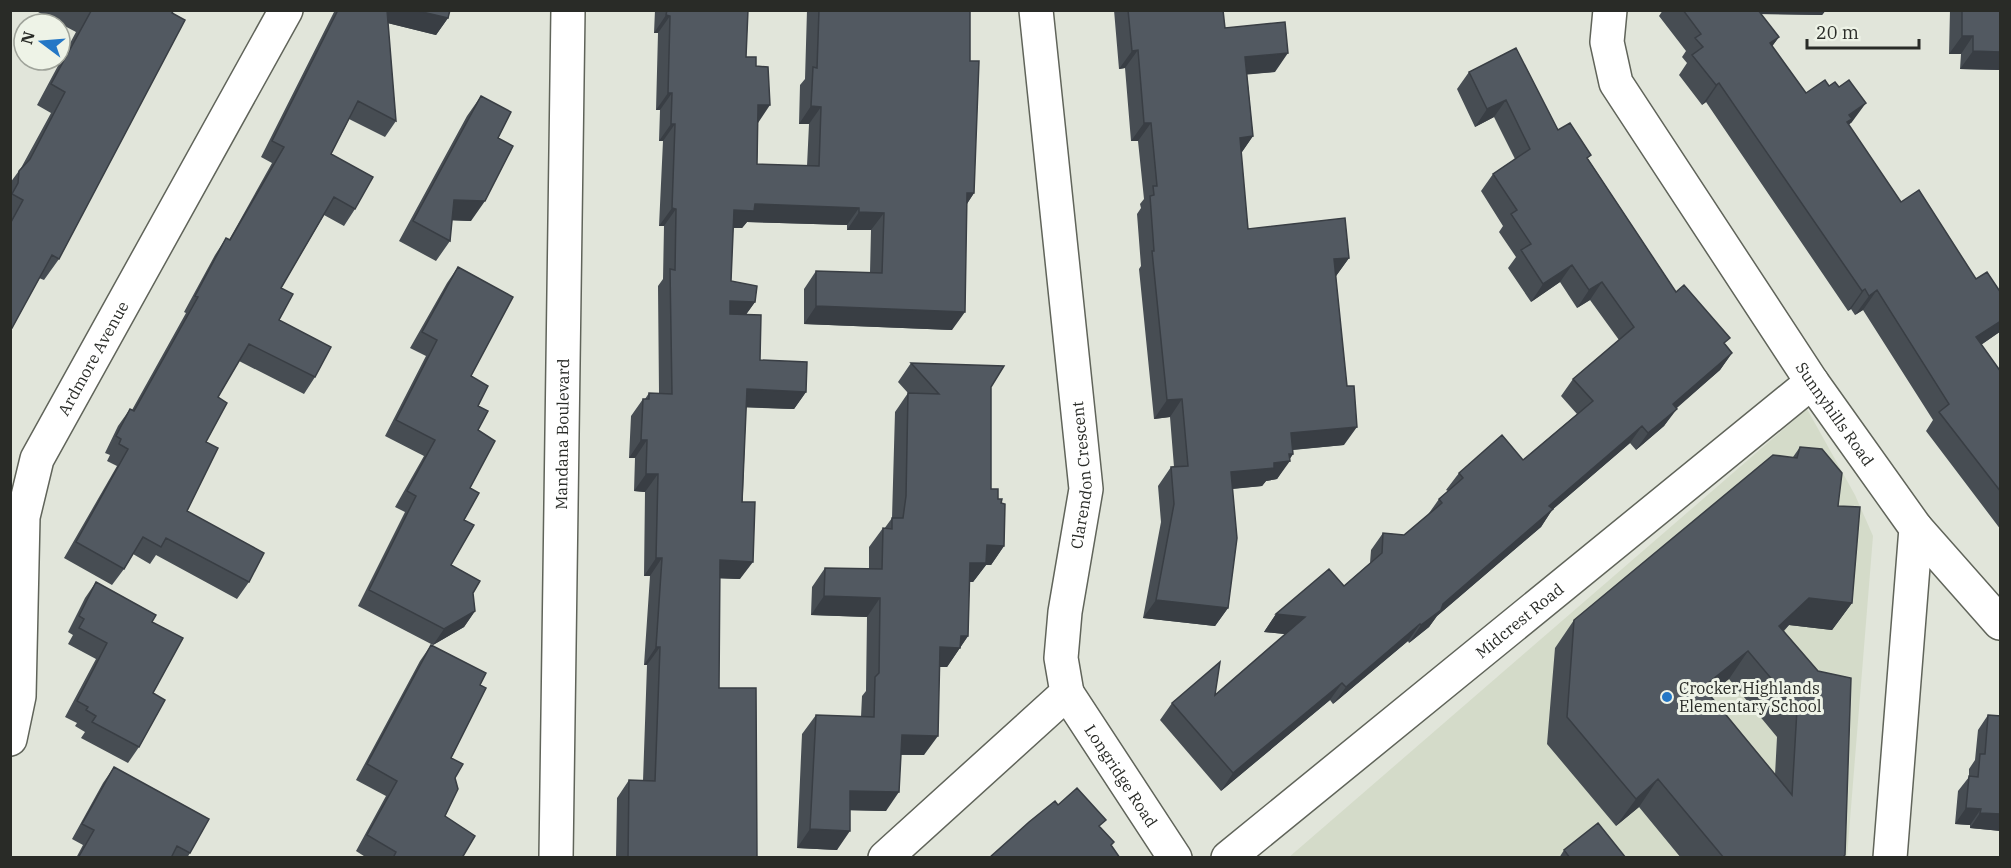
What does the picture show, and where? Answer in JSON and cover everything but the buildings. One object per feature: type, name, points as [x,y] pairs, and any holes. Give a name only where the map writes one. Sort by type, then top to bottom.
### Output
[{"type":"street","name":"Ardmore Avenue","points":[[10,740],[19,696],[23,517],[37,459],[286,10]]},
{"type":"street","name":"Mandana Boulevard","points":[[556,858],[568,10]]},
{"type":"street","name":"Clarendon Crescent","points":[[1036,10],[1086,489],[1065,612],[1061,658],[1067,693]]},
{"type":"street","name":"Sunnyhills Road","points":[[1610,10],[1607,42],[1616,83],[1812,382],[1916,528],[2001,623]]},
{"type":"street","name":"Midcrest Road","points":[[1228,858],[1812,382]]},
{"type":"street","points":[[1890,858],[1916,528]]},
{"type":"street","points":[[885,858],[1067,693]]},
{"type":"street","name":"Longridge Road","points":[[1067,693],[1175,858]]},
{"type":"shaded area","name":"Crocker Highlands Elementary School","points":[[1807,409],[1855,495],[1873,536],[1847,857],[1288,858]]},
{"type":"place","name":"Crocker Highlands Elementary School","points":[[1667,697]]}]
